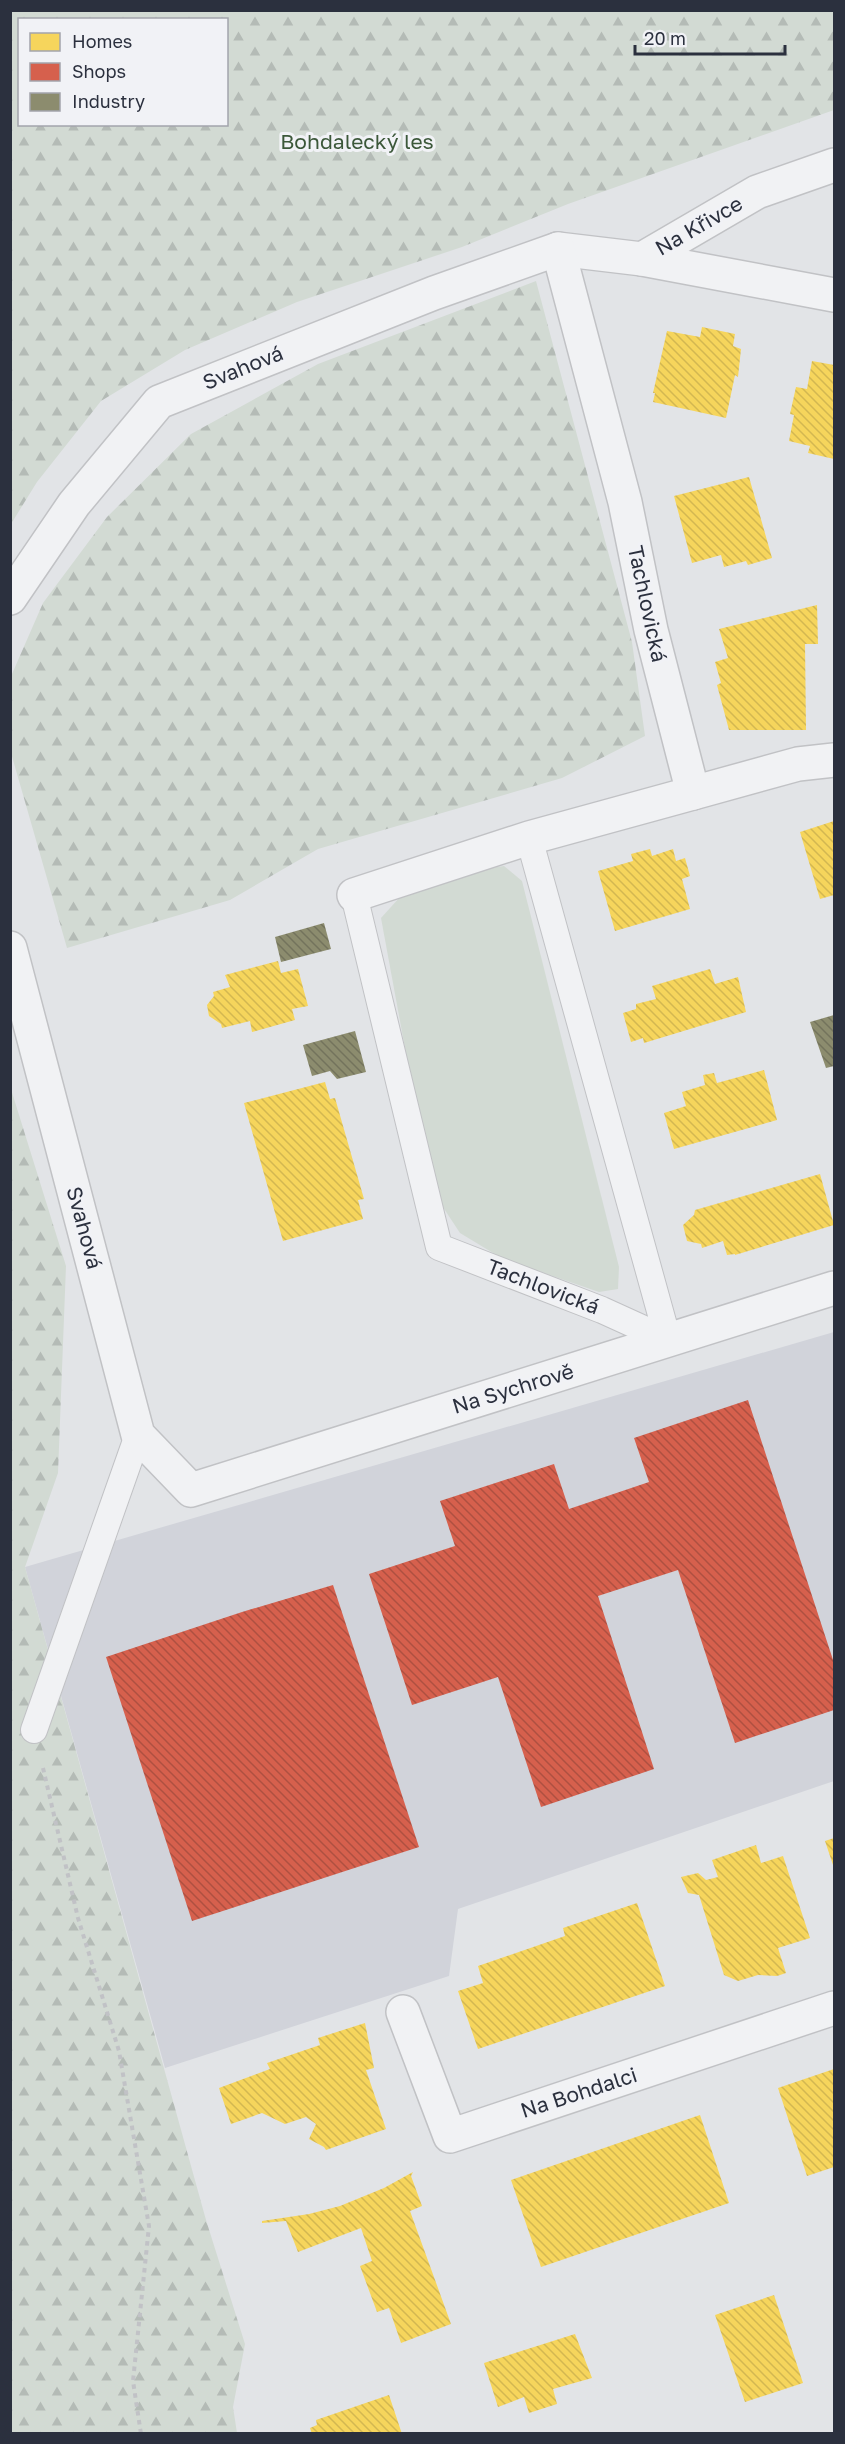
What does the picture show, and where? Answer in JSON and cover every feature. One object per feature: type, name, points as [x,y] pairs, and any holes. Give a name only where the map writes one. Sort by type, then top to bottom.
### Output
[{"type":"street","name":"Na Křivce","points":[[558,249],[642,259],[756,192],[834,165]]},
{"type":"street","name":"Svahová","points":[[10,598],[74,504],[159,402],[434,292],[558,249]]},
{"type":"street","name":"Tachlovická","points":[[354,895],[529,838],[693,793],[651,630],[625,502],[558,249]]},
{"type":"street","points":[[642,259],[834,295]]},
{"type":"street","points":[[693,793],[798,764],[834,760]]},
{"type":"street","name":"Svahová","points":[[10,948],[138,1435],[191,1490]]},
{"type":"street","name":"Na Sychrově","points":[[191,1490],[834,1288]]},
{"type":"street","name":"Na Bohdalci","points":[[403,2012],[450,2136],[834,2008]]},
{"type":"lane","points":[[529,838],[668,1341]]},
{"type":"lane","name":"Tachlovická","points":[[354,895],[439,1247],[602,1310],[668,1341]]},
{"type":"lane","points":[[34,1730],[138,1435]]},
{"type":"path","points":[[34,1730],[78,1918],[119,2051],[149,2226],[133,2381],[141,2433]]},
{"type":"shaded area","points":[[834,1332],[834,1781],[458,1909],[449,1976],[165,2068],[25,1567]]},
{"type":"green space","name":"Bohdalecký les","points":[[11,10],[834,11],[834,110],[568,204],[462,247],[297,302],[185,350],[101,401],[37,482],[11,524]]},
{"type":"green space","points":[[536,281],[632,642],[645,736],[562,778],[318,849],[230,900],[67,948],[11,753],[12,674],[43,603],[107,517],[191,434],[318,364]]},
{"type":"green space","points":[[504,866],[522,881],[619,1267],[618,1289],[599,1292],[503,1259],[460,1233],[431,1189],[381,918],[400,897],[477,870]]},
{"type":"green space","points":[[10,1086],[66,1266],[58,1473],[25,1567],[206,2220],[245,2344],[233,2407],[237,2433],[11,2433]]},
{"type":"building: Homes","points":[[702,327],[735,334],[733,346],[741,349],[738,377],[735,375],[726,418],[653,402],[667,331],[700,337]]},
{"type":"building: Homes","points":[[812,361],[834,365],[834,459],[808,453],[810,446],[789,441],[794,415],[790,414],[796,387],[807,389]]},
{"type":"building: Homes","points":[[749,477],[772,558],[748,565],[746,561],[724,567],[721,555],[692,563],[674,496]]},
{"type":"building: Homes","points":[[817,605],[818,644],[805,644],[806,730],[729,730],[717,685],[721,683],[715,662],[728,658],[719,629]]},
{"type":"building: Homes","points":[[834,821],[834,895],[820,899],[800,832]]},
{"type":"building: Homes","points":[[650,849],[652,856],[673,849],[676,861],[685,858],[690,876],[682,879],[690,909],[615,931],[598,871],[633,861],[631,854]]},
{"type":"building: Homes","points":[[278,961],[281,973],[298,969],[308,1006],[292,1009],[295,1020],[252,1032],[250,1021],[222,1028],[221,1024],[209,1016],[207,1005],[214,996],[213,992],[230,987],[225,975]]},
{"type":"building: Homes","points":[[710,969],[715,984],[738,977],[746,1012],[644,1043],[643,1038],[631,1042],[623,1013],[636,1009],[636,1004],[656,999],[652,986]]},
{"type":"building: Homes","points":[[764,1070],[777,1120],[674,1149],[664,1113],[686,1106],[682,1092],[705,1085],[703,1075],[714,1073],[717,1083]]},
{"type":"building: Homes","points":[[325,1082],[330,1099],[335,1098],[364,1199],[358,1200],[363,1219],[283,1241],[244,1103]]},
{"type":"building: Homes","points":[[820,1174],[834,1225],[735,1255],[727,1255],[723,1241],[702,1248],[701,1244],[687,1241],[683,1225],[694,1215],[695,1210]]},
{"type":"building: Homes","points":[[834,1838],[834,1868],[825,1841]]},
{"type":"building: Homes","points":[[756,1845],[761,1863],[783,1856],[810,1938],[778,1948],[786,1973],[777,1976],[758,1975],[738,1981],[724,1975],[699,1895],[688,1893],[681,1877],[698,1873],[706,1880],[718,1877],[712,1860]]},
{"type":"building: Homes","points":[[637,1903],[665,1986],[478,2049],[458,1991],[483,1983],[478,1966],[565,1936],[563,1928]]},
{"type":"building: Homes","points":[[365,2023],[374,2068],[366,2070],[386,2129],[326,2150],[309,2139],[316,2124],[306,2117],[285,2124],[262,2113],[231,2124],[219,2088],[270,2069],[267,2063],[320,2045],[318,2038]]},
{"type":"building: Homes","points":[[834,2069],[834,2167],[807,2176],[778,2088]]},
{"type":"building: Homes","points":[[700,2115],[729,2203],[541,2267],[511,2180]]},
{"type":"building: Homes","points":[[413,2172],[411,2176],[422,2206],[410,2211],[451,2324],[401,2343],[389,2308],[377,2312],[360,2266],[372,2261],[361,2228],[298,2252],[286,2221],[262,2223],[262,2221],[309,2214],[340,2206],[384,2188]]},
{"type":"building: Homes","points":[[774,2295],[803,2383],[745,2402],[715,2315]]},
{"type":"building: Homes","points":[[575,2334],[592,2378],[553,2389],[557,2404],[529,2413],[524,2397],[498,2407],[484,2363]]},
{"type":"building: Homes","points":[[389,2395],[402,2434],[312,2434],[310,2428],[317,2425],[316,2420]]},
{"type":"building: Shops","points":[[748,1400],[834,1663],[834,1710],[735,1743],[678,1570],[598,1596],[654,1769],[541,1807],[498,1677],[412,1705],[369,1574],[455,1546],[440,1501],[554,1464],[569,1509],[649,1482],[634,1438]]},
{"type":"building: Shops","points":[[333,1585],[419,1847],[192,1921],[106,1657]]},
{"type":"building: Industry","points":[[324,923],[331,949],[281,962],[275,937]]},
{"type":"building: Industry","points":[[834,1015],[834,1066],[826,1068],[810,1022]]},
{"type":"building: Industry","points":[[355,1031],[366,1072],[337,1079],[330,1071],[312,1076],[303,1045]]}]
